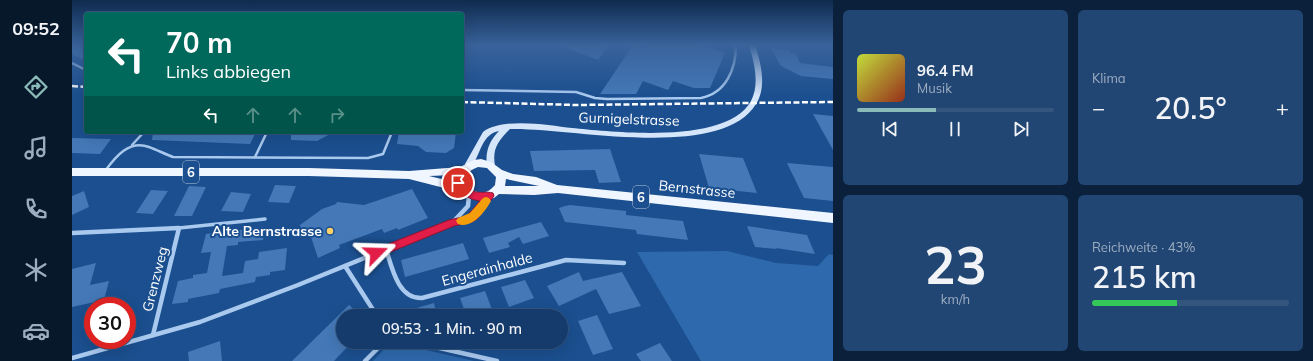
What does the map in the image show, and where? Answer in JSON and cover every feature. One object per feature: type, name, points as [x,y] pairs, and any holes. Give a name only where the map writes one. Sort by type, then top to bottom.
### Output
[{"type":"main road","name":"Gurnigelstrasse","points":[[469,164],[485,134],[490,131],[508,128],[531,127],[660,135],[690,134],[717,128],[744,114],[755,100],[759,80],[755,62]]},
{"type":"main road","points":[[491,166],[489,154],[491,145],[500,133],[508,128]]},
{"type":"main road","points":[[482,162],[491,166],[500,173],[501,183],[493,193],[480,197],[465,191],[458,180],[461,171],[469,164],[482,162]]},
{"type":"main road","name":"6","points":[[72,172],[309,172],[409,175],[461,171]]},
{"type":"main road","name":"Bernstrasse","points":[[500,173],[513,178],[536,181],[558,189]]},
{"type":"main road","name":"6","points":[[409,175],[465,191]]},
{"type":"main road","name":"Bernstrasse","points":[[493,193],[558,189],[833,218]]},
{"type":"street","points":[[453,222],[468,206],[465,191]]},
{"type":"street","points":[[72,358],[200,322],[386,250],[453,222],[469,219],[474,216],[493,193]]},
{"type":"street","name":"Grenzweg","points":[[72,233],[179,228],[153,335]]},
{"type":"street","name":"Engerainhalde","points":[[386,250],[398,280],[405,292],[415,298],[422,298],[566,260],[624,263]]},
{"type":"street","points":[[345,266],[373,309]]},
{"type":"street","points":[[365,361],[377,349]]},
{"type":"street","points":[[445,349],[497,361]]},
{"type":"lane","points":[[464,90],[576,92],[595,98],[606,99],[697,98],[712,94],[725,85],[735,62]]},
{"type":"lane","points":[[72,63],[84,69]]},
{"type":"lane","points":[[104,172],[123,150],[132,145],[142,134]]},
{"type":"lane","points":[[255,157],[266,134]]},
{"type":"lane","points":[[132,145],[147,146],[162,154],[173,157],[368,158],[383,154],[391,134]]},
{"type":"lane","name":"Grenzweg","points":[[179,228],[265,219]]},
{"type":"shaded area","points":[[727,251],[776,263],[818,266],[829,254],[833,255],[833,361],[701,361],[637,252]]},
{"type":"shaded area","points":[[384,349],[422,349],[474,361],[373,361]]},
{"type":"building","points":[[622,62],[721,62],[710,88],[694,88],[673,81],[668,90],[643,81],[636,94],[600,94]]},
{"type":"building","points":[[778,62],[799,62],[833,67],[833,79],[801,76],[780,65]]},
{"type":"building","points":[[813,114],[833,116],[833,150]]},
{"type":"building","points":[[153,134],[255,134],[250,144],[152,140]]},
{"type":"building","points":[[291,134],[330,134],[317,141],[291,140]]},
{"type":"building","points":[[399,134],[456,134],[454,148],[446,153],[426,152],[418,146],[397,144]]},
{"type":"building","points":[[72,138],[111,139],[100,154],[72,153]]},
{"type":"building","points":[[610,149],[621,182],[599,183],[595,170],[534,171],[530,151]]},
{"type":"building","points":[[699,154],[743,158],[757,193],[709,188]]},
{"type":"building","points":[[787,163],[833,167],[833,201],[804,198]]},
{"type":"building","points":[[275,185],[296,186],[289,203],[268,202]]},
{"type":"building","points":[[189,186],[206,187],[192,216],[174,216]]},
{"type":"building","points":[[412,189],[428,218],[398,230],[397,228],[384,233],[382,229],[339,245],[340,248],[318,258],[309,231],[303,233],[300,225],[322,209],[336,204],[337,202],[364,205]]},
{"type":"building","points":[[151,190],[168,191],[153,214],[136,213]]},
{"type":"building","points":[[84,191],[89,207],[72,215],[72,196]]},
{"type":"building","points":[[231,192],[251,194],[243,212],[221,211]]},
{"type":"building","points":[[570,205],[626,211],[626,215],[683,221],[688,240],[637,234],[636,230],[565,222],[559,208]]},
{"type":"building","points":[[541,222],[549,236],[523,244],[519,237],[508,243],[510,247],[489,253],[483,238]]},
{"type":"building","points":[[747,226],[807,235],[815,254],[776,248],[777,249],[755,247]]},
{"type":"building","points":[[265,227],[263,240],[238,242],[238,245],[227,246],[222,276],[243,273],[245,261],[258,259],[259,252],[287,248],[285,270],[270,272],[270,275],[256,277],[255,282],[220,289],[219,293],[188,299],[188,302],[172,304],[178,281],[193,278],[193,275],[207,273],[211,252],[201,253],[206,234]]},
{"type":"building","points":[[463,243],[469,259],[405,277],[401,260]]},
{"type":"building","points":[[96,263],[90,285],[109,281],[105,297],[84,297],[84,304],[72,307],[72,269]]},
{"type":"building","points":[[579,272],[583,281],[622,272],[641,306],[609,314],[596,289],[559,306],[547,286]]},
{"type":"building","points":[[525,280],[534,298],[509,307],[501,287]]},
{"type":"building","points":[[485,291],[492,309],[464,309],[460,298]]},
{"type":"building","points":[[434,303],[435,309],[413,309]]},
{"type":"building","points":[[349,305],[353,309],[345,309]]},
{"type":"building","points":[[597,315],[613,349],[593,355],[578,321]]},
{"type":"building","points":[[336,318],[336,349],[345,349],[334,361],[292,361]]},
{"type":"building","points":[[220,341],[222,361],[189,361],[188,352]]},
{"type":"building","points":[[660,343],[672,361],[641,361],[636,354]]},
{"type":"railway","points":[[72,86],[84,87]]},
{"type":"railway","points":[[464,102],[577,105],[833,102]]},
{"type":"slow traffic","points":[[461,221],[474,216],[486,201]]},
{"type":"place","name":"Alte Bernstrasse","points":[[330,231]]},
{"type":"route","points":[[376,253],[453,222],[469,219],[474,216],[490,196],[480,197],[469,194],[461,188],[458,183]]}]
